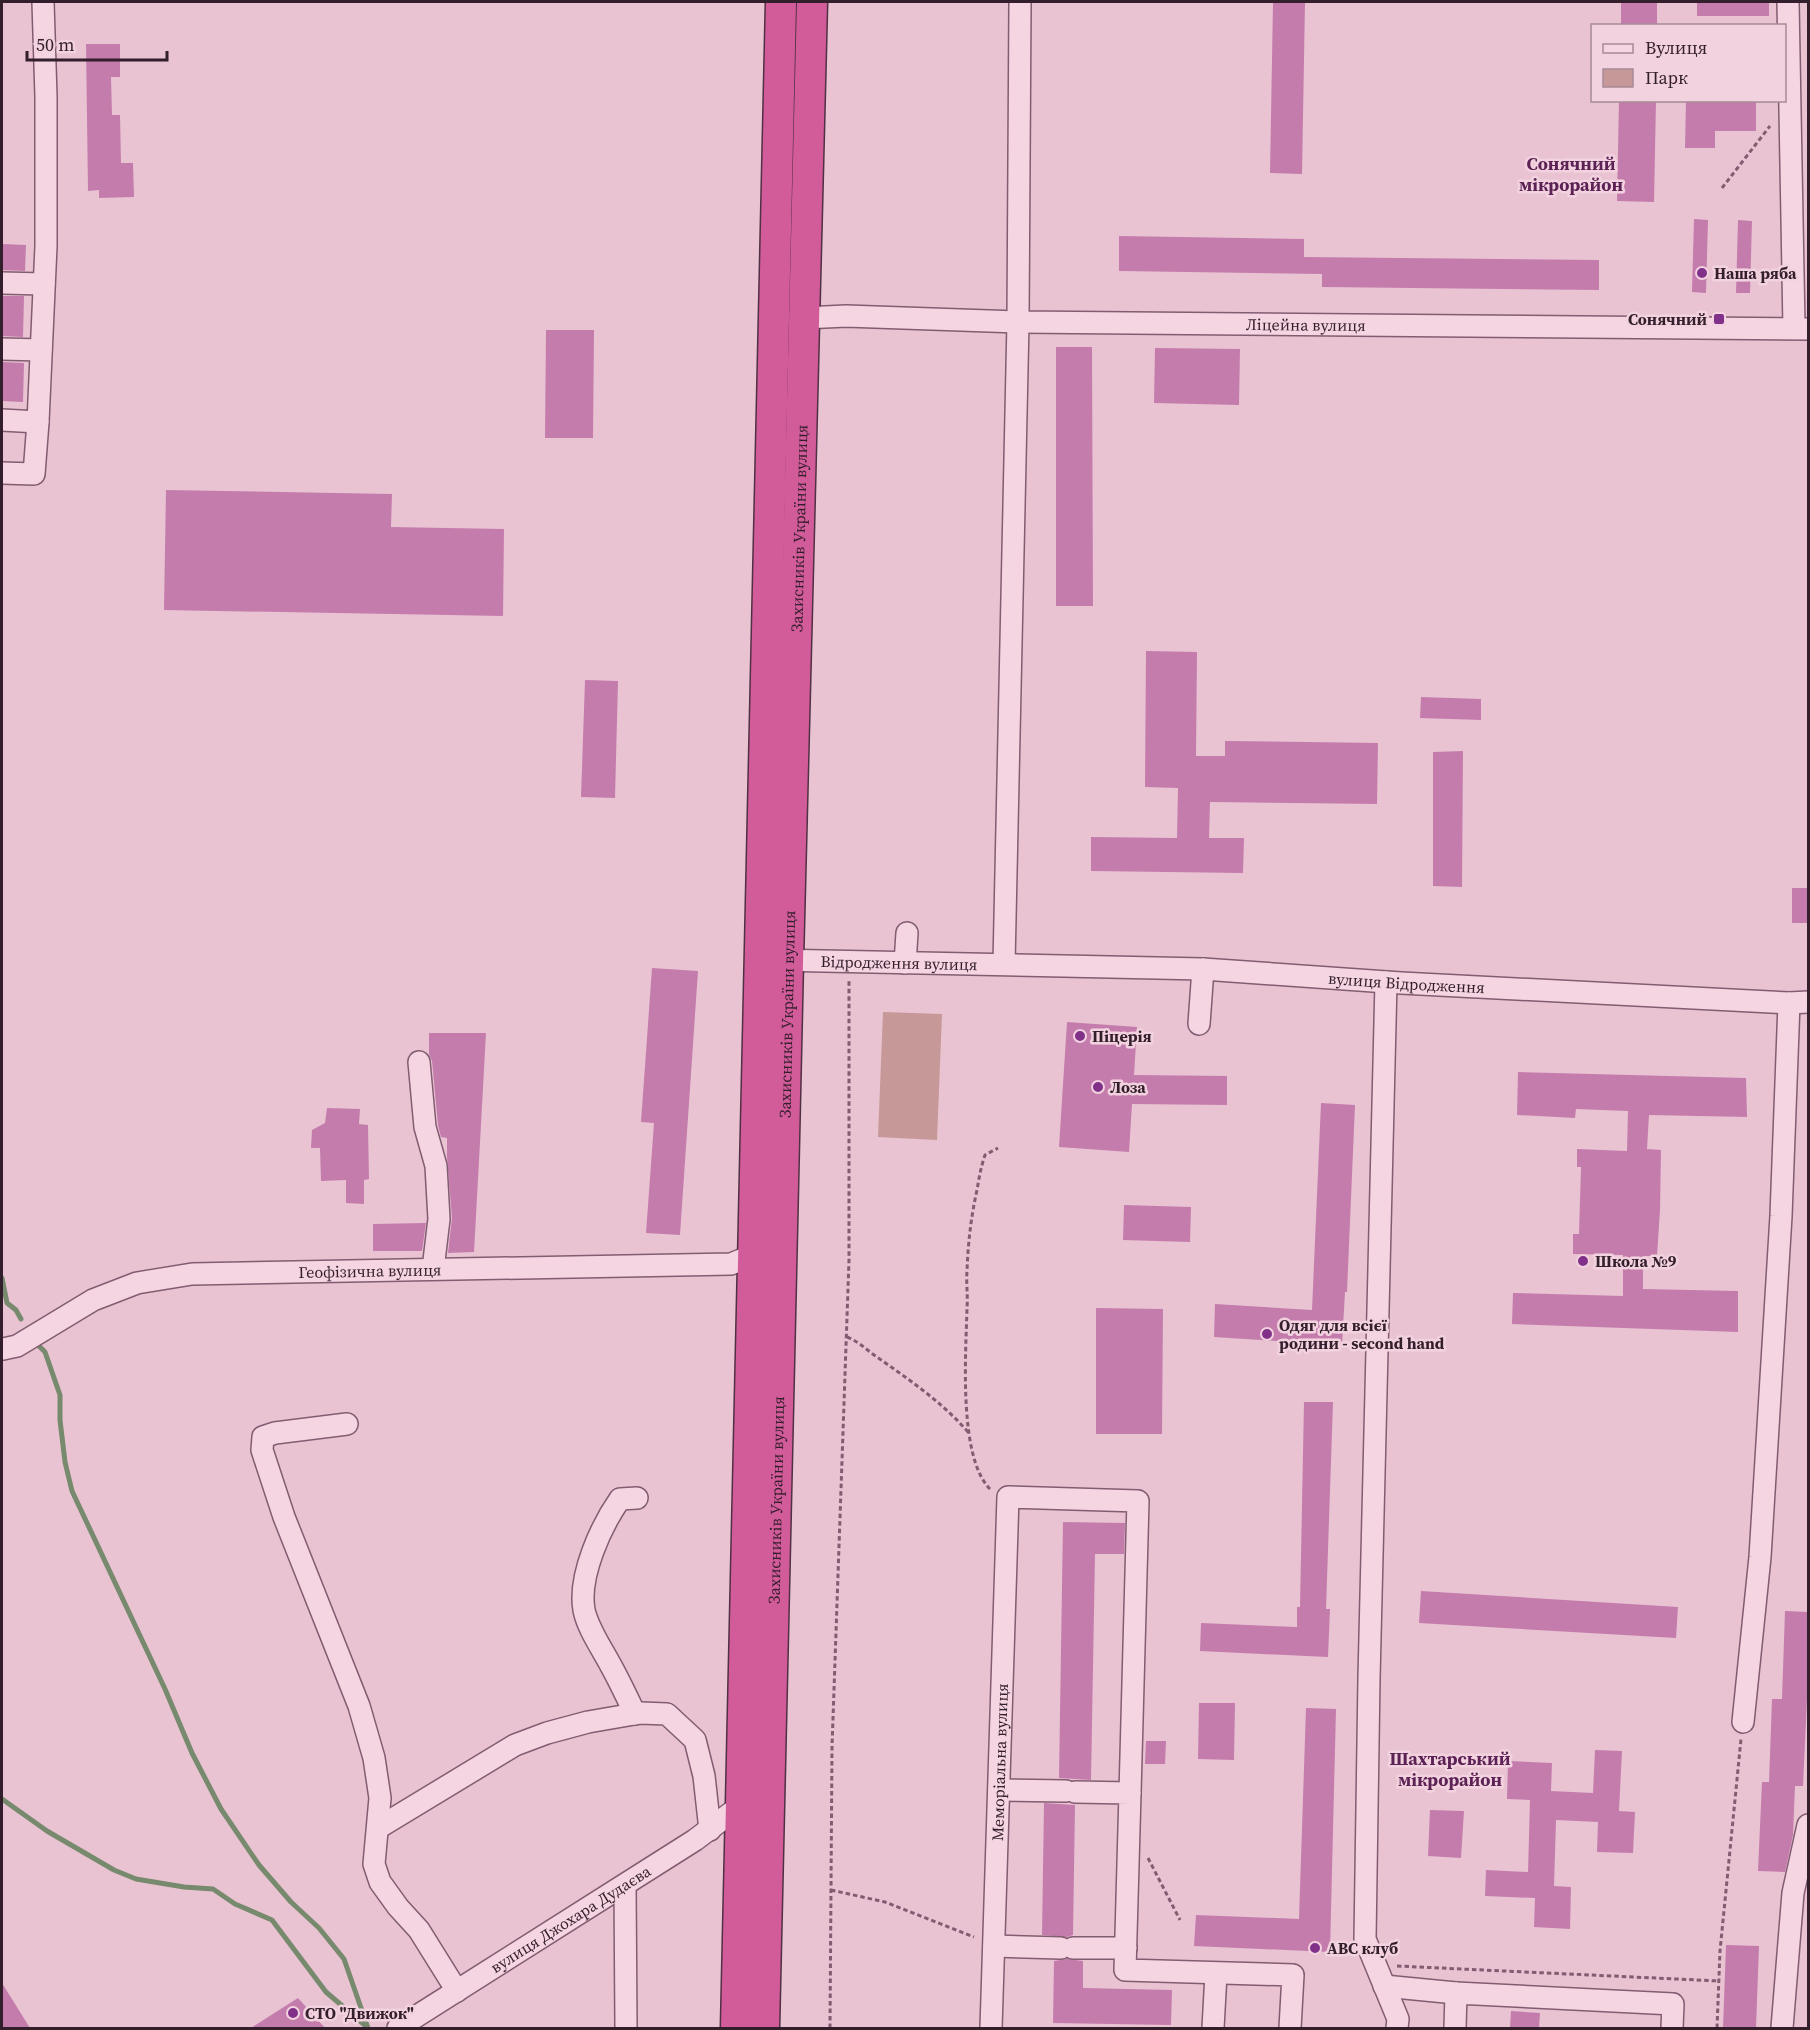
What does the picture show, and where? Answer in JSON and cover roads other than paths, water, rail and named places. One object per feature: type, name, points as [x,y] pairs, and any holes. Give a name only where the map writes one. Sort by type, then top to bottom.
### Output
[{"type":"highway","name":"Захисників України вулиця","points":[[764,2028],[781,2]]},
{"type":"highway","name":"Захисників України вулиця","points":[[735,2028],[753,1255],[774,960],[804,318],[813,2]]},
{"type":"street","points":[[2,473],[34,474],[44,284],[46,97],[43,2]]},
{"type":"street","points":[[1004,964],[1018,322],[1020,2]]},
{"type":"street","points":[[1788,2],[1790,100],[1801,329]]},
{"type":"street","points":[[2,283],[44,284]]},
{"type":"street","name":"Ліцейна вулиця","points":[[804,318],[846,316],[1018,322],[1801,329]]},
{"type":"street","points":[[2,349],[41,350]]},
{"type":"street","points":[[2,420],[38,422]]},
{"type":"street","points":[[905,963],[907,933]]},
{"type":"street","name":"Відродження вулиця","points":[[774,960],[1004,964]]},
{"type":"street","name":"вулиця Відродження","points":[[1004,964],[1203,969],[1386,982],[1799,1002]]},
{"type":"street","points":[[1198,1024],[1203,969]]},
{"type":"street","points":[[1386,982],[1365,1939],[1398,2019],[1397,2028]]},
{"type":"street","points":[[1743,1722],[1762,1533],[1780,1216],[1799,1002]]},
{"type":"street","points":[[419,1062],[425,1127],[436,1166],[439,1219],[433,1269]]},
{"type":"street","name":"Геофізична вулиця","points":[[2,1349],[24,1343],[93,1300],[137,1283],[192,1274],[731,1264],[753,1255]]},
{"type":"street","points":[[347,1424],[275,1433],[264,1437],[262,1450],[284,1517],[359,1706],[374,1758],[380,1798],[374,1864],[380,1882],[419,1930],[458,1991]]},
{"type":"street","name":"Меморіальна вулиця","points":[[991,2028],[1008,1497],[1138,1501],[1130,1793]]},
{"type":"street","points":[[635,1714],[584,1611],[583,1586],[607,1517],[620,1498],[638,1498]]},
{"type":"street","points":[[378,1828],[516,1746],[547,1733],[588,1722],[635,1714],[667,1714],[695,1740],[704,1776],[710,1830]]},
{"type":"street","points":[[999,1790],[1130,1793],[1125,1970],[1293,1975],[1290,2028]]},
{"type":"street","name":"вулиця Джохара Дудаєва","points":[[398,2028],[710,1830],[741,1806]]},
{"type":"street","points":[[1782,2028],[1792,1893],[1809,1825]]},
{"type":"street","points":[[625,1885],[627,2028]]},
{"type":"street","points":[[994,1946],[1126,1948]]},
{"type":"street","points":[[1212,2028],[1216,1974]]},
{"type":"street","points":[[1384,1986],[1456,1993],[1673,2004],[1672,2028]]},
{"type":"street","points":[[1455,2028],[1456,1993]]},
{"type":"waterway","points":[[2,1278],[7,1303],[16,1310],[21,1319]]},
{"type":"waterway","points":[[35,1342],[45,1352],[60,1395],[60,1420],[65,1462],[72,1491],[165,1689],[192,1753],[221,1809],[259,1865],[291,1902],[319,1928],[344,1959],[368,2028]]},
{"type":"waterway","points":[[2,1799],[47,1831],[114,1870],[136,1879],[213,1889],[235,1904],[272,1920],[326,1992],[367,2027]]},
{"type":"place","name":"Наша ряба","points":[[1702,273]]},
{"type":"place","name":"Сонячний","points":[[1719,319]]},
{"type":"place","name":"Піцерія","points":[[1080,1036]]},
{"type":"place","name":"Лоза","points":[[1098,1087]]},
{"type":"place","name":"Школа №9","points":[[1583,1261]]},
{"type":"place","name":"Одяг для всієї родини - second hand","points":[[1267,1334]]},
{"type":"place","name":"ABC клуб","points":[[1315,1948]]},
{"type":"place","name":"СТО \"Движок\"","points":[[293,2013]]},
{"type":"district","name":"Сонячний мікрорайон","points":[[1571,174]]},
{"type":"district","name":"Шахтарський мікрорайон","points":[[1450,1768]]}]
